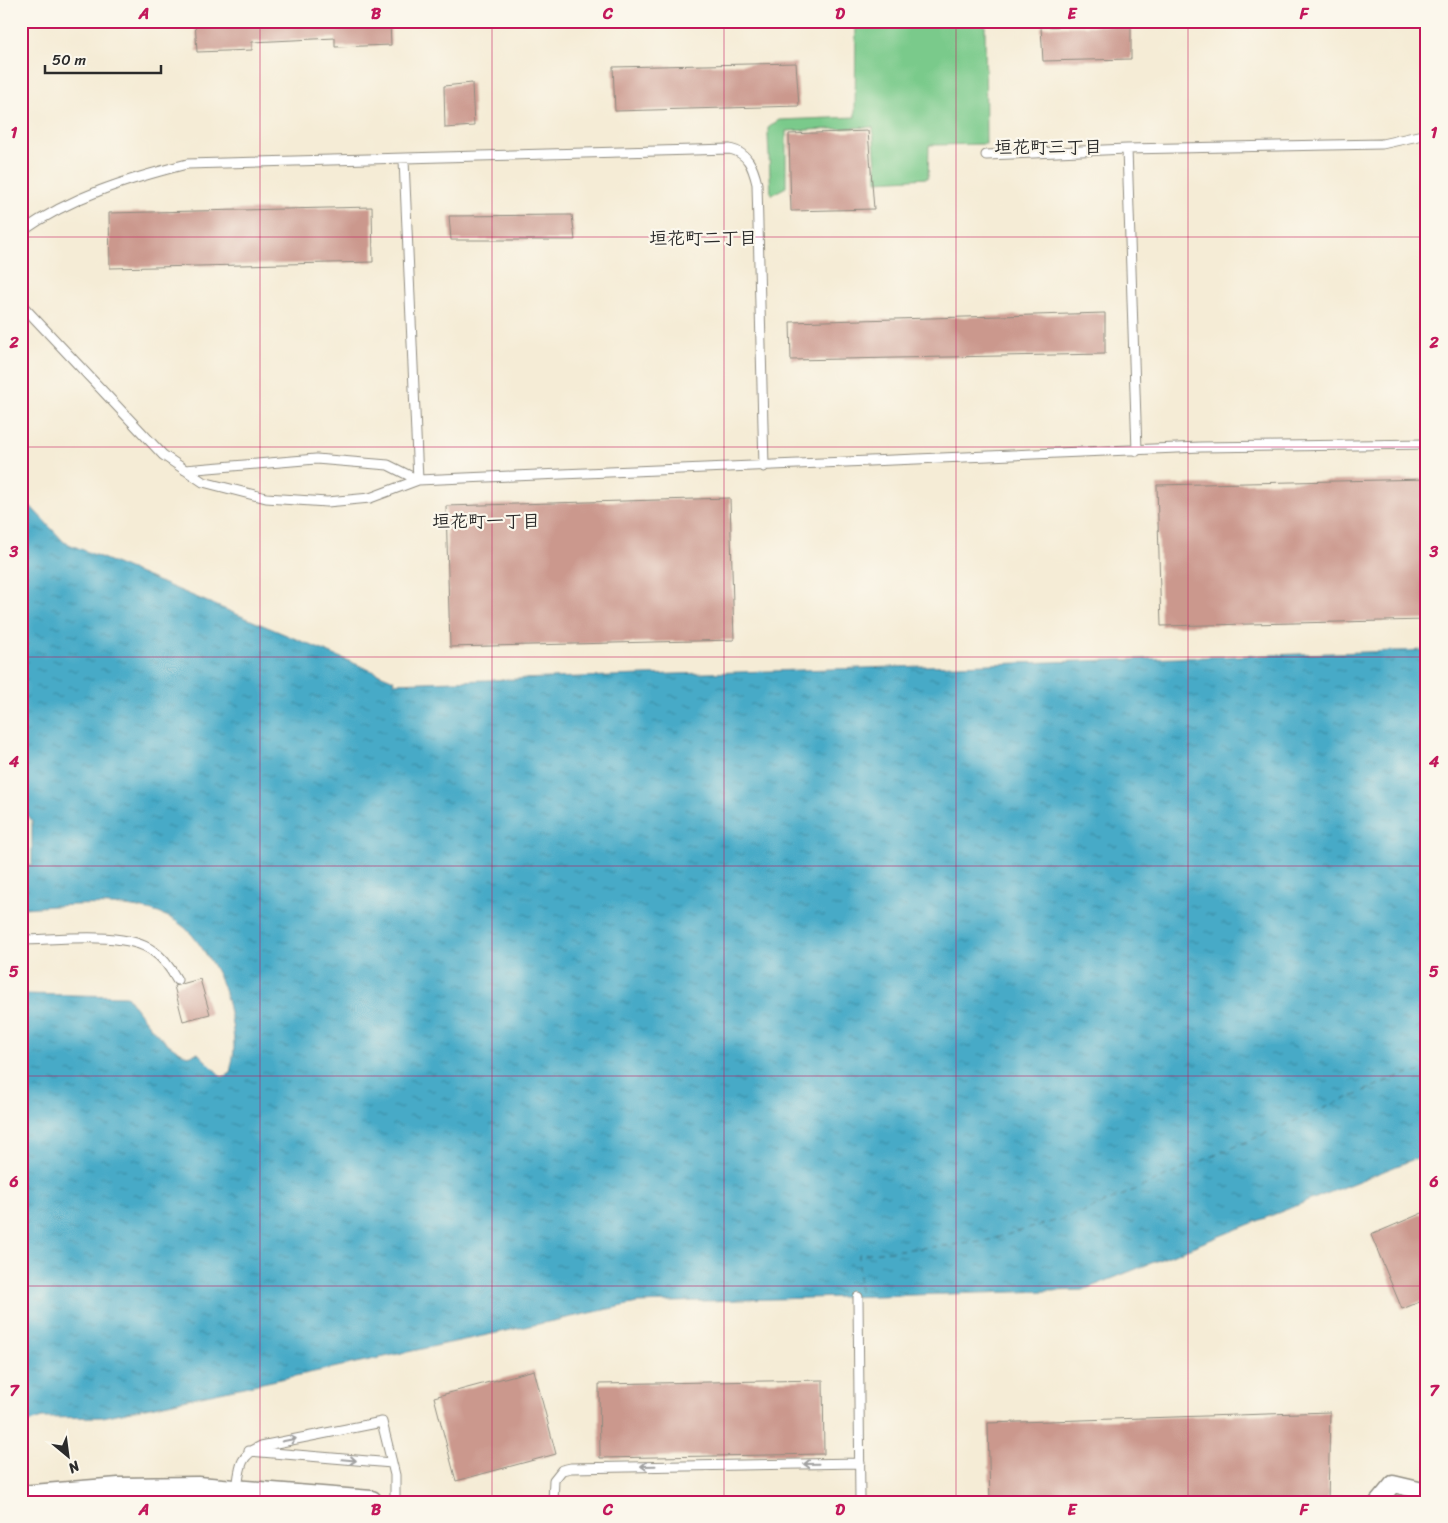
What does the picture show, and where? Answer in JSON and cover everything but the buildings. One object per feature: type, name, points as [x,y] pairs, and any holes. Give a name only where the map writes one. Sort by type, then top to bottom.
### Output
[{"type":"street","points":[[1378,1502],[1393,1484],[1427,1492]]},
{"type":"street","points":[[21,1497],[159,1488],[237,1490],[371,1502]]},
{"type":"lane","points":[[986,155],[1127,149],[1382,144],[1427,134]]},
{"type":"lane","points":[[21,232],[47,214],[96,191],[130,178],[187,164],[404,160],[730,149],[740,151],[746,157],[757,184],[764,467]]},
{"type":"lane","points":[[1127,149],[1137,451]]},
{"type":"lane","points":[[404,160],[418,480]]},
{"type":"lane","points":[[21,304],[164,455],[203,482],[266,498],[327,502],[370,498],[418,480],[1211,447],[1427,444]]},
{"type":"lane","points":[[185,470],[316,459],[388,465],[418,480]]},
{"type":"lane","points":[[21,940],[120,938],[139,943],[161,957],[177,980]]},
{"type":"lane","points":[[858,1297],[860,1502]]},
{"type":"lane","points":[[237,1490],[241,1463],[248,1452],[261,1446],[382,1422],[395,1475],[396,1502]]},
{"type":"lane","points":[[248,1452],[392,1463]]},
{"type":"lane","points":[[553,1502],[554,1480],[562,1470],[571,1468],[860,1463]]},
{"type":"green space","points":[[856,21],[985,21],[986,144],[929,145],[928,178],[877,181],[873,127],[786,131],[786,187],[771,195],[768,128],[779,120],[855,117]]},
{"type":"water","points":[[21,496],[64,542],[394,680],[393,683],[1427,650],[1427,1154],[1083,1290],[637,1303],[103,1417],[42,1418],[21,1425],[21,994],[127,996],[146,1022],[169,1045],[188,1056],[198,1053],[222,1077],[230,1074],[234,1047],[233,1027],[218,975],[193,936],[184,927],[168,917],[149,910],[128,906],[83,905],[21,908],[21,866],[32,865],[32,821],[28,815],[21,815]]},
{"type":"ferry route","points":[[859,1292],[859,1254],[982,1242],[1079,1214],[1394,1078],[1427,1070]]},
{"type":"district","name":"垣花町三丁目","points":[[1048,147]]},
{"type":"district","name":"垣花町二丁目","points":[[703,238]]},
{"type":"district","name":"垣花町一丁目","points":[[486,521]]}]
